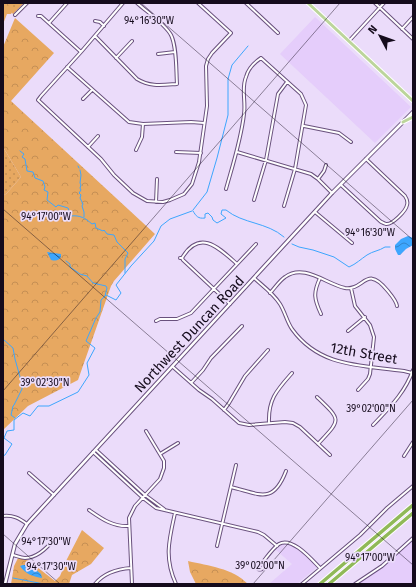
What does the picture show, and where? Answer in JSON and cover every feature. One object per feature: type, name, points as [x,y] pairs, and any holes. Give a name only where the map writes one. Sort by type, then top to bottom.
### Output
[{"type":"highway","points":[[320,584],[413,505]]},
{"type":"highway","points":[[329,584],[413,513]]},
{"type":"main road","points":[[308,3],[413,101]]},
{"type":"main road","points":[[403,122],[413,117]]},
{"type":"street","points":[[15,15],[26,3]]},
{"type":"street","points":[[49,23],[67,3]]},
{"type":"street","points":[[123,3],[68,67],[37,100],[101,159],[114,176],[133,193],[147,201],[156,202],[170,200],[184,194],[189,189],[201,153],[207,106],[206,66],[212,53],[231,33],[198,3]]},
{"type":"street","points":[[95,36],[137,79],[147,84],[177,84],[173,40],[168,31],[137,3]]},
{"type":"street","points":[[246,3],[278,33]]},
{"type":"street","points":[[375,3],[413,39]]},
{"type":"street","points":[[348,41],[384,3]]},
{"type":"street","points":[[38,16],[41,16],[81,52]]},
{"type":"street","points":[[402,29],[413,17]]},
{"type":"street","points":[[95,21],[100,22],[104,26]]},
{"type":"street","points":[[116,58],[132,41]]},
{"type":"street","points":[[158,54],[175,52]]},
{"type":"street","points":[[226,189],[237,152],[244,113],[244,82],[251,67],[261,58],[301,94],[306,105],[295,169],[284,206]]},
{"type":"street","points":[[68,67],[125,119],[133,123],[204,123]]},
{"type":"street","points":[[254,200],[266,160],[278,94],[287,82]]},
{"type":"street","points":[[83,99],[92,90]]},
{"type":"street","name":"Northwest Duncan Road","points":[[5,584],[15,544],[27,524],[332,193],[413,112]]},
{"type":"street","points":[[136,150],[142,137],[143,124]]},
{"type":"street","points":[[303,126],[339,133],[351,142]]},
{"type":"street","points":[[88,147],[98,136]]},
{"type":"street","points":[[176,152],[201,153]]},
{"type":"street","points":[[237,152],[311,174],[318,178],[332,193]]},
{"type":"street","points":[[341,185],[380,221],[386,224],[395,221],[408,204],[405,196],[366,159]]},
{"type":"street","points":[[318,178],[324,171],[326,165]]},
{"type":"street","points":[[156,202],[157,179]]},
{"type":"street","points":[[315,212],[352,243]]},
{"type":"street","points":[[230,304],[181,258],[190,248],[203,242],[216,246],[237,264]]},
{"type":"street","points":[[156,321],[160,319],[168,320],[184,317],[195,309],[256,244]]},
{"type":"street","points":[[270,293],[282,279],[293,273],[304,272],[344,288],[350,288],[366,279],[376,280],[382,284],[396,301],[397,306]]},
{"type":"street","name":"12th Street","points":[[254,278],[280,305],[292,328],[315,351],[324,357],[335,361],[412,373]]},
{"type":"street","points":[[320,278],[315,295],[321,314]]},
{"type":"street","points":[[350,288],[355,306],[370,325],[374,337],[372,367],[368,379],[358,390]]},
{"type":"street","points":[[348,331],[365,318]]},
{"type":"street","points":[[191,384],[211,358],[242,326]]},
{"type":"street","points":[[224,410],[230,403],[245,376],[268,350]]},
{"type":"street","points":[[173,367],[234,420],[249,425],[285,422],[293,423],[300,427],[330,455]]},
{"type":"street","points":[[373,425],[399,397],[413,370]]},
{"type":"street","points":[[269,423],[270,408],[273,397],[279,387],[292,373]]},
{"type":"street","points":[[317,397],[335,415],[336,421],[333,427],[318,444]]},
{"type":"street","points":[[132,584],[129,526],[131,514],[135,506],[160,479],[164,472],[164,461],[146,431]]},
{"type":"street","points":[[160,454],[178,442]]},
{"type":"street","points":[[404,456],[413,442]]},
{"type":"street","points":[[95,451],[122,473],[145,495],[165,510]]},
{"type":"street","points":[[95,451],[119,476],[156,508],[258,532],[277,546]]},
{"type":"street","points":[[218,546],[236,465]]},
{"type":"street","points":[[231,487],[263,494],[270,494],[275,491],[286,471]]},
{"type":"street","points":[[29,473],[54,495]]},
{"type":"street","points":[[119,476],[122,473]]},
{"type":"street","points":[[302,584],[360,535],[387,508],[413,486]]},
{"type":"street","points":[[89,510],[110,523],[122,527],[129,526]]},
{"type":"street","points":[[175,513],[169,537],[168,556],[176,584]]},
{"type":"street","points":[[3,516],[9,515],[17,517],[27,524]]},
{"type":"street","points":[[12,554],[25,558],[32,557],[43,550],[55,538]]},
{"type":"street","points":[[354,584],[382,566],[413,538]]},
{"type":"street","points":[[262,563],[277,546],[284,542],[295,545],[320,568]]},
{"type":"street","points":[[95,584],[112,571],[131,568]]},
{"type":"shaded area","points":[[315,17],[411,107],[375,143],[280,54]]},
{"type":"shaded area","points":[[413,538],[413,584],[355,584],[382,566]]},
{"type":"shaded area","points":[[284,543],[295,547],[317,567],[297,584],[269,584],[292,564],[276,550]]},
{"type":"green space","points":[[3,3],[24,3],[13,14]]},
{"type":"green space","points":[[3,3],[7,3],[14,9],[11,14],[7,14],[3,24]]},
{"type":"green space","points":[[15,18],[54,53],[11,101],[155,234],[111,286],[78,380],[28,406],[3,430],[3,196],[21,177],[3,147],[3,47]]},
{"type":"green space","points":[[3,147],[21,177],[3,196]]},
{"type":"green space","points":[[82,530],[104,548],[91,564],[72,575],[69,584],[11,584],[14,566],[18,558],[28,560],[55,581],[60,576]]},
{"type":"green space","points":[[188,561],[228,571],[235,574],[248,584],[196,584],[190,572]]},
{"type":"water","points":[[408,236],[413,238],[413,245],[398,255],[395,245],[401,239]]},
{"type":"water","points":[[47,252],[61,254],[61,257],[54,261],[51,260]]},
{"type":"water","points":[[30,565],[41,574],[42,578],[27,573],[20,566]]},
{"type":"waterway","points":[[193,210],[207,192],[217,158],[228,115],[228,79],[232,65],[248,46]]},
{"type":"waterway","points":[[20,151],[24,154],[22,157],[25,159],[27,171],[33,172],[35,178],[43,181],[45,187],[44,190],[48,192],[47,200],[56,207],[58,205],[68,208],[71,216],[80,217],[92,224],[95,223],[96,228],[103,231],[104,230],[107,234],[114,235],[117,242],[128,253],[125,259],[125,273]]},
{"type":"waterway","points":[[80,170],[81,190],[79,193],[83,204],[84,217]]},
{"type":"waterway","points":[[193,211],[199,218],[205,218],[205,214],[208,213],[217,223],[226,218],[221,214],[222,210],[226,210],[240,218],[270,228],[284,237]]},
{"type":"waterway","points":[[3,456],[12,444],[4,438],[7,431],[14,430],[14,420],[23,413],[30,416],[38,406],[49,406],[78,392],[89,375],[87,363],[95,348],[86,341],[100,312],[101,300],[106,295],[116,300],[121,293],[116,285],[154,241],[161,226],[170,219],[192,211]]},
{"type":"waterway","points":[[292,244],[334,257],[349,267],[369,254],[385,247],[390,247]]},
{"type":"waterway","points":[[66,261],[70,264],[70,267],[80,274],[87,276],[93,283],[106,286],[105,296]]},
{"type":"waterway","points":[[3,339],[13,348],[22,384],[22,389],[13,406],[11,415],[15,418]]},
{"type":"waterway","points":[[13,578],[44,584]]}]
